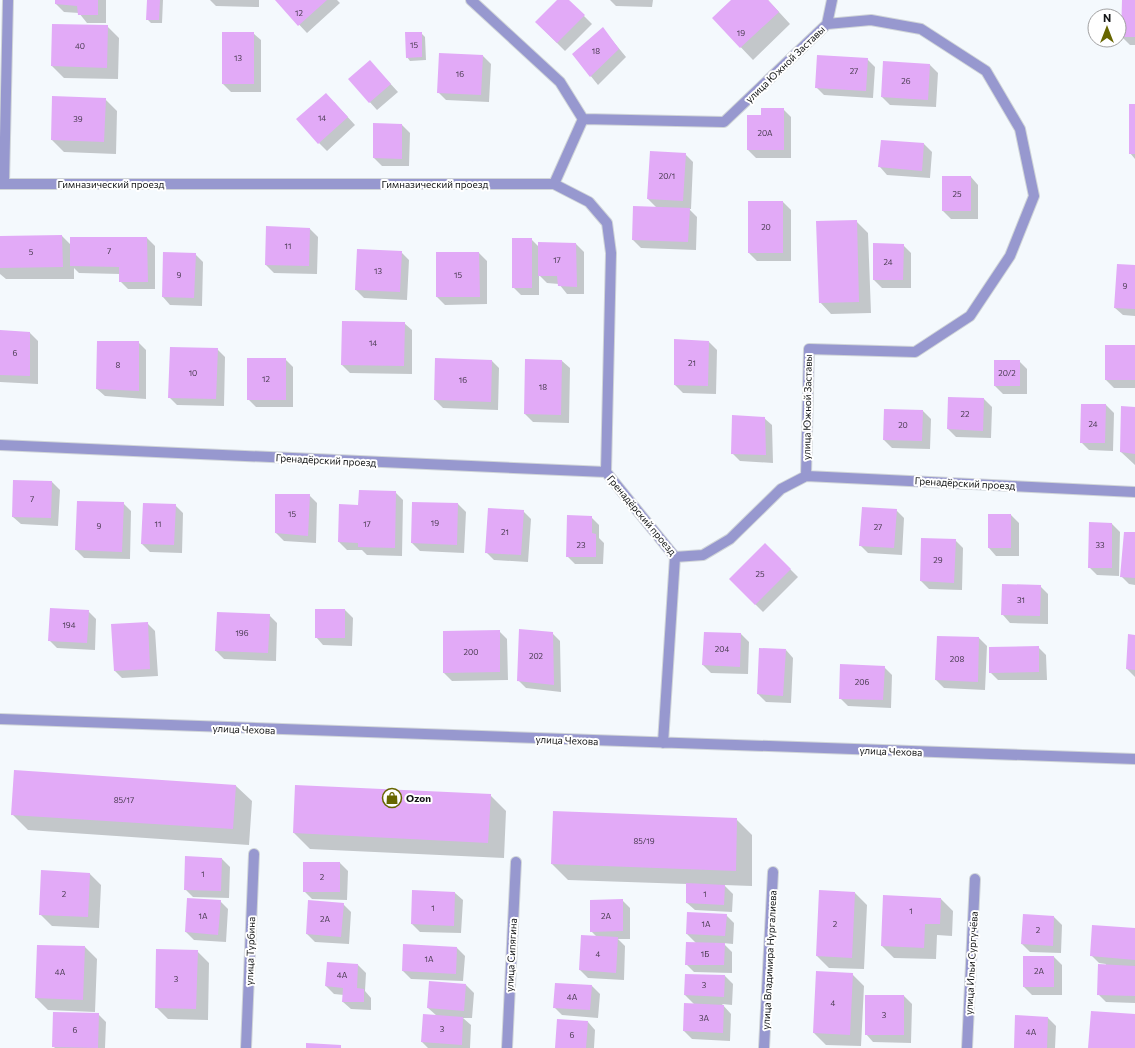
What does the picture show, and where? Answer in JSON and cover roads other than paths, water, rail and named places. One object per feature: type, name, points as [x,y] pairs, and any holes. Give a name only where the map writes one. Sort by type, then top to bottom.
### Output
[{"type":"street","points":[[2,184],[8,0]]},
{"type":"street","points":[[471,0],[560,82],[583,119],[554,184]]},
{"type":"street","points":[[827,24],[832,0]]},
{"type":"street","name":"улица Южной Заставы","points":[[583,119],[724,122],[827,24],[871,20],[921,29],[986,71],[1020,129],[1034,196],[1010,256],[970,316],[915,352],[809,349],[806,476]]},
{"type":"street","name":"Гимназический проезд","points":[[2,184],[554,184],[589,202],[607,223],[611,253],[606,472]]},
{"type":"street","name":"Гренадёрский проезд","points":[[0,445],[606,472],[675,557],[703,555],[730,539],[781,489],[806,476],[1135,492]]},
{"type":"street","points":[[663,744],[675,557]]},
{"type":"street","name":"улица Чехова","points":[[0,719],[663,744],[1135,759]]},
{"type":"street","name":"улица Турбина","points":[[246,1048],[254,854]]},
{"type":"street","name":"улица Сипягина","points":[[507,1048],[516,862]]},
{"type":"street","name":"улица Владимира Нургалиева","points":[[764,1048],[773,872]]},
{"type":"street","name":"улица Ильи Сургучёва","points":[[967,1048],[975,879]]},
{"type":"place","name":"Ozon","points":[[392,798]]}]
